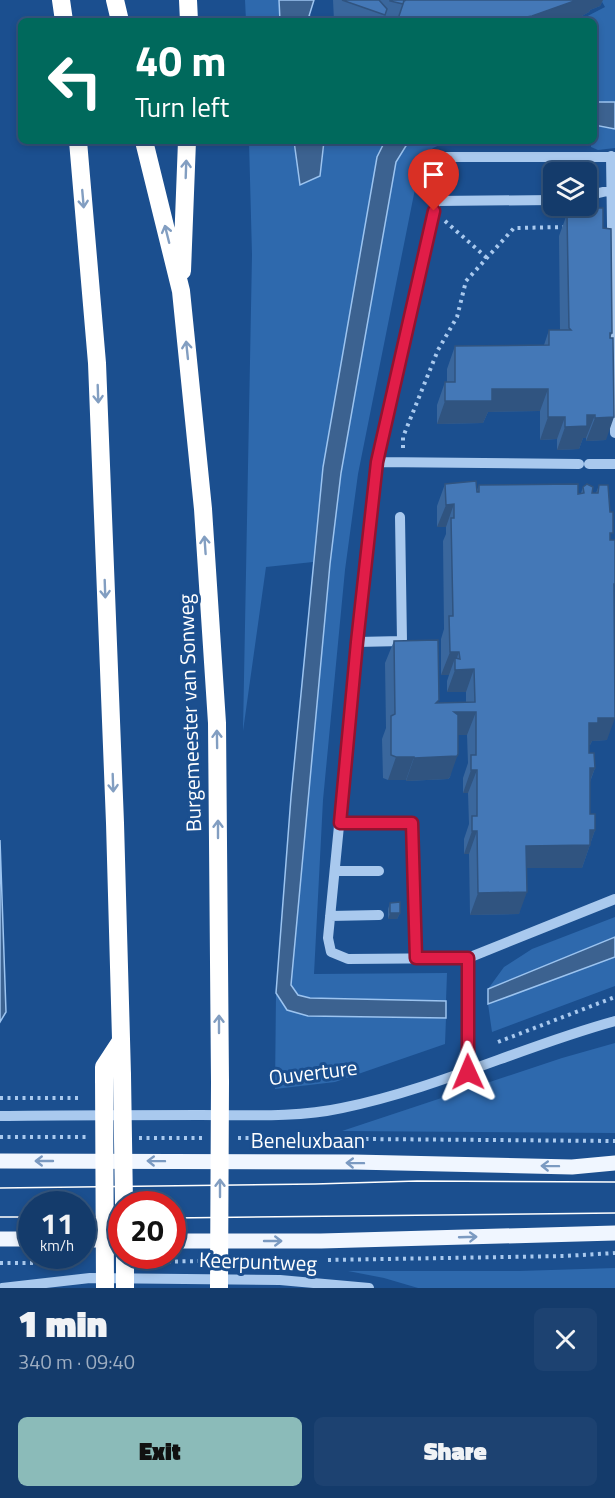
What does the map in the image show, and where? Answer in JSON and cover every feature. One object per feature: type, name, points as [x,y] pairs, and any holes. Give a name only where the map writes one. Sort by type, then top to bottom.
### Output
[{"type":"highway","points":[[61,0],[64,18]]},
{"type":"highway","points":[[115,0],[119,18]]},
{"type":"highway","points":[[188,0],[189,18]]},
{"type":"highway","points":[[78,144],[97,363],[121,1041],[113,1076],[105,1288]]},
{"type":"highway","name":"Burgemeester van Sonweg","points":[[145,144],[181,291],[203,509],[217,723],[219,1288]]},
{"type":"highway","points":[[181,291],[187,144]]},
{"type":"highway","points":[[113,1076],[123,1191]]},
{"type":"highway","points":[[125,1269],[125,1288]]},
{"type":"main road","name":"Beneluxbaan","points":[[0,1161],[343,1162],[572,1167],[615,1163]]},
{"type":"main road","points":[[186,1240],[321,1241],[615,1233]]},
{"type":"main road","points":[[0,1239],[18,1239]]},
{"type":"street","points":[[615,433],[613,157],[446,157],[377,462],[330,916],[328,938],[331,952],[348,960],[468,958],[615,899]]},
{"type":"street","points":[[597,193],[614,189]]},
{"type":"street","points":[[435,206],[543,201]]},
{"type":"street","points":[[377,462],[615,464]]},
{"type":"street","points":[[357,642],[402,641],[400,517]]},
{"type":"street","points":[[340,823],[412,823],[416,958]]},
{"type":"street","points":[[335,871],[379,871]]},
{"type":"street","points":[[330,916],[379,915]]},
{"type":"street","points":[[468,958],[468,1072]]},
{"type":"street","name":"Ouverture","points":[[0,1116],[284,1115],[341,1109],[416,1089],[587,1028],[615,1021]]},
{"type":"street","name":"Keerpuntweg","points":[[2,1288],[70,1279],[101,1278],[280,1280],[369,1288]]},
{"type":"path","points":[[435,206],[487,258]]},
{"type":"path","points":[[402,463],[403,438],[438,350],[457,317],[466,281],[514,228],[569,227]]},
{"type":"path","points":[[468,1054],[615,997]]},
{"type":"path","points":[[0,1098],[90,1098]]},
{"type":"path","points":[[0,1137],[89,1137]]},
{"type":"path","points":[[137,1138],[209,1138]]},
{"type":"path","name":"Beneluxbaan","points":[[233,1138],[615,1141]]},
{"type":"shaded area","points":[[245,0],[279,0],[280,18],[246,18]]},
{"type":"shaded area","points":[[279,0],[314,0],[309,16],[313,18],[280,18]]},
{"type":"shaded area","points":[[601,0],[615,0],[615,102],[597,102],[597,18],[584,18],[605,7]]},
{"type":"shaded area","points":[[597,102],[615,102],[615,129],[597,126]]},
{"type":"shaded area","points":[[597,126],[615,129],[615,148],[598,150],[591,147],[591,144],[597,144]]},
{"type":"shaded area","points":[[249,144],[294,144],[300,184],[320,176],[324,144],[384,144],[377,157],[323,467],[313,562],[266,567],[243,731],[252,255]]},
{"type":"shaded area","points":[[294,144],[324,144],[320,176],[300,185]]},
{"type":"shaded area","points":[[384,144],[407,144],[396,162],[341,473],[330,564],[291,985],[298,995],[310,998],[446,1001],[446,1018],[308,1016],[287,1010],[276,993],[291,797],[323,467],[377,157]]},
{"type":"shaded area","points":[[407,144],[442,144],[433,148],[420,164],[358,474],[345,570],[323,800],[314,974],[447,973],[446,1001],[310,998],[298,995],[291,985],[330,564],[341,473],[396,162]]},
{"type":"shaded area","points":[[0,840],[6,1012],[0,1022]]},
{"type":"shaded area","points":[[615,917],[615,937],[488,989],[504,967],[532,949]]},
{"type":"shaded area","points":[[615,937],[615,957],[488,1004],[488,989]]},
{"type":"shaded area","points":[[615,957],[615,986],[492,1032],[488,1004]]},
{"type":"shaded area","points":[[276,993],[287,1010],[308,1016],[446,1018],[445,1044],[335,1082],[275,1089]]},
{"type":"shaded area","points":[[615,1043],[615,1133],[342,1131],[562,1058]]},
{"type":"shaded area","points":[[615,1268],[615,1288],[418,1288],[348,1271],[519,1271]]},
{"type":"building","points":[[342,0],[379,0],[387,9],[385,15]]},
{"type":"building","points":[[390,0],[404,0],[403,4]]},
{"type":"building","points":[[577,0],[522,18],[398,18],[404,1]]},
{"type":"building","points":[[597,208],[603,208],[603,228],[611,229],[612,333],[610,333],[610,338],[613,338],[614,417],[595,418],[595,415],[587,415],[587,426],[565,427],[565,417],[548,417],[548,389],[492,389],[492,401],[445,401],[445,382],[455,382],[455,346],[549,345],[549,330],[571,330],[569,328],[567,216],[597,216]]},
{"type":"building","points":[[476,481],[477,492],[479,492],[479,485],[578,484],[578,494],[584,493],[583,487],[587,484],[593,487],[592,493],[598,493],[599,485],[608,485],[610,512],[613,512],[613,533],[610,533],[610,540],[615,540],[615,718],[598,718],[598,723],[589,723],[589,753],[594,753],[595,768],[590,768],[590,814],[595,814],[595,830],[590,830],[590,845],[526,846],[527,892],[478,893],[477,831],[472,831],[472,816],[477,816],[477,770],[471,770],[471,755],[476,755],[476,712],[454,712],[458,715],[457,756],[414,758],[391,755],[391,716],[395,714],[394,641],[438,640],[439,700],[436,703],[475,702],[474,669],[455,670],[455,658],[460,659],[459,652],[450,652],[449,616],[453,616],[451,518],[454,518],[454,504],[446,505],[445,484]]},
{"type":"building","points":[[400,902],[400,913],[390,913],[390,903]]},
{"type":"tram line","points":[[0,1188],[417,1181],[615,1182]]},
{"type":"tram line","points":[[186,1218],[615,1213]]},
{"type":"tram line","points":[[0,1217],[18,1217]]},
{"type":"tram line","points":[[96,1218],[108,1218]]},
{"type":"route","points":[[434,211],[377,462],[340,823],[412,823],[416,958],[468,958],[468,1072]]}]
